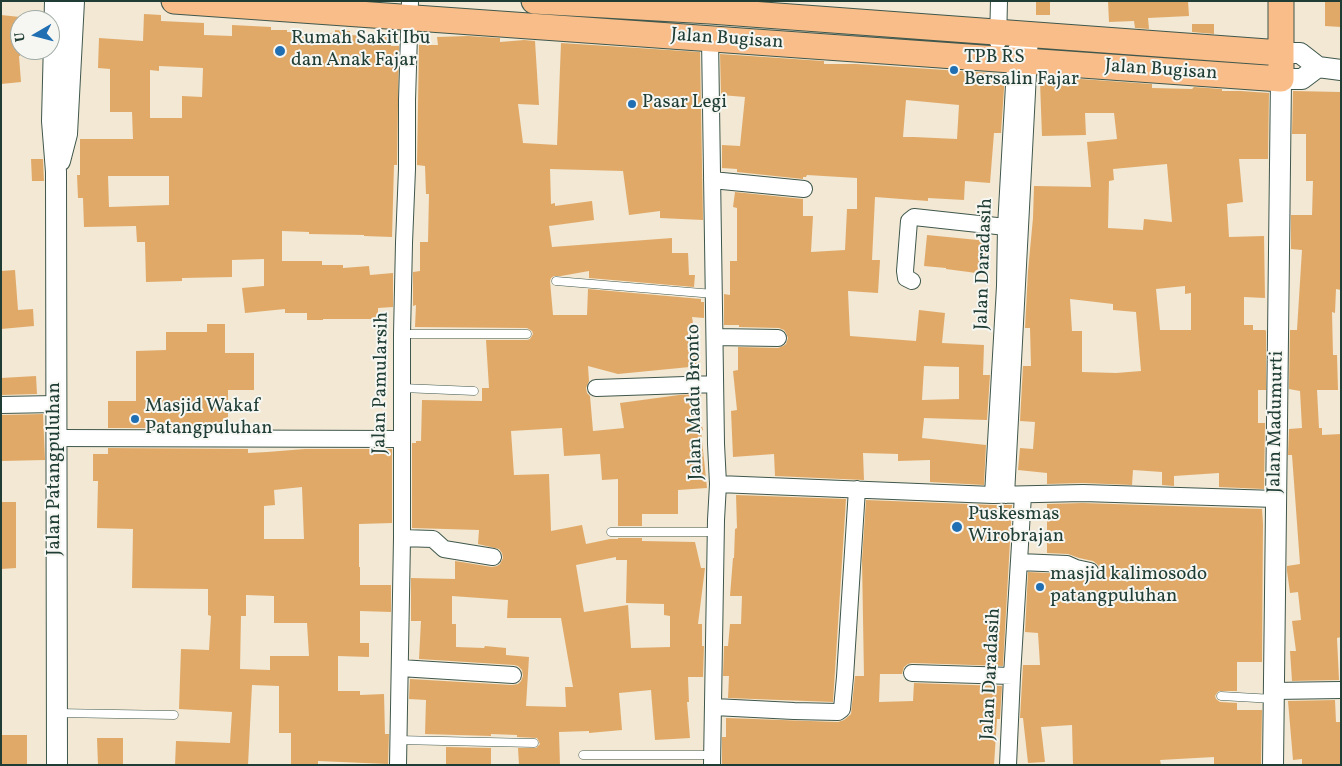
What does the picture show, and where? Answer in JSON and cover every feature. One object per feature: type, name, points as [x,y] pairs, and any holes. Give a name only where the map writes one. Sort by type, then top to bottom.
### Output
[{"type":"main road","name":"Jalan Bugisan","points":[[174,1],[410,10],[710,38],[1281,79]]},
{"type":"main road","name":"Jalan Bugisan","points":[[534,1],[710,6],[1016,34],[1281,53]]},
{"type":"main road","points":[[1281,1],[1281,79]]},
{"type":"main road","points":[[710,6],[710,38]]},
{"type":"street","points":[[55,1],[52,121],[56,172]]},
{"type":"street","points":[[56,172],[68,134],[74,1]]},
{"type":"street","name":"Jalan Daradasih","points":[[999,1],[1016,34],[1013,61],[1006,227],[999,495]]},
{"type":"street","name":"Jalan Pamularsih","points":[[398,765],[402,538],[402,334],[410,10]]},
{"type":"street","name":"Jalan Madu Bronto","points":[[710,38],[718,484],[712,760]]},
{"type":"street","points":[[1281,53],[1300,53],[1318,67],[1341,70]]},
{"type":"street","name":"Jalan Daradasih","points":[[999,495],[1013,61]]},
{"type":"street","points":[[1281,79],[1302,79],[1318,67]]},
{"type":"street","name":"Jalan Madumurti","points":[[1273,765],[1281,79]]},
{"type":"street","name":"Jalan Patangpuluhan","points":[[56,172],[57,765]]},
{"type":"street","points":[[712,180],[804,189]]},
{"type":"street","points":[[912,281],[906,278],[904,271],[909,221],[914,217],[1006,227]]},
{"type":"street","points":[[714,337],[778,338]]},
{"type":"street","points":[[596,388],[716,384]]},
{"type":"street","points":[[1,405],[56,404]]},
{"type":"street","points":[[57,438],[402,439]]},
{"type":"street","points":[[718,484],[999,495],[1083,493],[1276,500]]},
{"type":"street","points":[[714,707],[838,712],[842,709],[846,677],[857,489]]},
{"type":"street","name":"Jalan Daradasih","points":[[1008,765],[1023,495]]},
{"type":"street","points":[[402,538],[432,539],[444,550],[493,557]]},
{"type":"street","points":[[1019,562],[1066,564],[1090,571]]},
{"type":"street","points":[[400,668],[513,675]]},
{"type":"street","points":[[912,673],[1012,676]]},
{"type":"street","points":[[1274,695],[1341,690]]},
{"type":"lane","points":[[556,281],[714,294]]},
{"type":"lane","points":[[402,334],[527,334]]},
{"type":"lane","points":[[402,388],[474,391]]},
{"type":"lane","points":[[611,532],[716,532]]},
{"type":"lane","points":[[1221,696],[1274,695]]},
{"type":"lane","points":[[57,713],[174,715]]},
{"type":"lane","points":[[398,740],[534,743]]},
{"type":"lane","points":[[583,755],[712,760]]},
{"type":"building","points":[[1036,1],[1050,1],[1050,15],[1036,15]]},
{"type":"building","points":[[1108,1],[1188,1],[1189,16],[1148,18],[1149,29],[1135,28],[1134,21],[1109,22]]},
{"type":"building","points":[[1325,1],[1341,1],[1341,27],[1325,26]]},
{"type":"building","points":[[144,14],[161,15],[161,21],[204,23],[204,35],[232,36],[232,25],[271,27],[271,30],[287,30],[287,32],[335,33],[335,30],[350,31],[350,35],[391,37],[391,46],[399,46],[397,165],[394,165],[392,237],[309,234],[309,232],[282,231],[282,261],[322,261],[322,265],[343,265],[343,268],[369,266],[370,275],[393,273],[393,307],[378,308],[378,319],[307,320],[307,313],[285,313],[285,309],[245,313],[242,288],[264,286],[264,259],[232,260],[232,277],[182,278],[182,281],[146,282],[145,242],[137,242],[136,226],[84,227],[83,198],[78,198],[77,175],[80,175],[80,139],[133,139],[132,112],[110,112],[110,69],[98,68],[99,38],[143,41]],"holes":[[[159,66],[203,68],[202,97],[182,96],[182,118],[150,118],[150,70],[159,71]],[[108,176],[169,176],[169,205],[109,207]]]},
{"type":"building","points":[[1,15],[10,16],[10,60],[19,60],[21,82],[1,84]]},
{"type":"building","points":[[1192,24],[1214,24],[1214,34],[1192,32]]},
{"type":"building","points":[[437,37],[500,38],[500,42],[535,41],[539,105],[518,104],[523,143],[557,145],[561,43],[700,52],[703,220],[660,218],[660,211],[629,215],[623,171],[550,169],[551,204],[555,203],[555,206],[592,201],[594,220],[549,226],[552,247],[672,238],[672,253],[688,253],[689,275],[695,275],[694,287],[589,278],[589,271],[554,276],[550,281],[553,315],[587,315],[588,289],[701,299],[701,302],[704,302],[704,318],[692,317],[700,366],[618,374],[588,366],[589,381],[586,388],[590,396],[593,431],[624,428],[620,403],[701,394],[699,415],[703,430],[701,431],[707,488],[678,490],[678,514],[642,514],[642,526],[618,526],[618,479],[602,480],[600,454],[564,456],[562,428],[511,431],[514,475],[549,474],[551,531],[582,525],[586,544],[618,538],[642,538],[642,541],[695,542],[701,568],[705,568],[698,624],[702,624],[702,646],[704,646],[703,677],[688,677],[689,702],[687,702],[690,738],[655,740],[651,690],[619,693],[622,730],[589,733],[589,731],[559,732],[560,765],[519,765],[518,748],[536,748],[540,744],[537,738],[491,734],[491,736],[425,734],[426,700],[409,699],[410,679],[512,685],[518,684],[523,676],[522,670],[514,665],[419,659],[421,621],[411,621],[411,578],[455,579],[455,561],[492,567],[500,564],[503,558],[499,549],[478,544],[479,530],[412,528],[412,443],[421,441],[422,400],[482,401],[482,388],[489,388],[486,340],[527,340],[533,334],[527,328],[415,327],[416,305],[413,306],[413,272],[420,271],[420,242],[428,242],[429,194],[426,194],[425,166],[417,165],[419,45],[438,45]],"holes":[[[616,557],[616,560],[627,560],[626,603],[664,604],[664,615],[670,616],[670,647],[631,648],[628,605],[584,612],[576,565]],[[452,596],[508,600],[507,618],[561,618],[573,687],[565,687],[566,707],[526,706],[529,657],[506,655],[506,648],[485,646],[484,648],[456,647],[456,624],[452,624]]]},
{"type":"building","points":[[720,54],[824,61],[824,64],[856,64],[1005,74],[1001,133],[994,133],[990,183],[965,181],[964,200],[928,198],[928,201],[875,197],[872,260],[880,260],[878,293],[848,291],[850,336],[916,341],[919,310],[945,313],[942,343],[984,345],[983,375],[990,375],[987,420],[924,418],[922,438],[986,445],[984,485],[930,482],[930,460],[898,461],[898,454],[863,453],[864,480],[775,476],[774,454],[733,457],[731,411],[737,410],[733,371],[738,370],[738,347],[778,348],[786,344],[788,338],[784,330],[779,328],[724,325],[724,294],[730,295],[730,261],[737,261],[737,208],[733,207],[735,192],[803,199],[803,216],[813,216],[811,252],[845,250],[847,209],[857,209],[857,178],[807,175],[803,179],[737,172],[737,169],[722,168],[722,145],[740,146],[745,97],[721,95]],"holes":[[[906,100],[959,105],[957,139],[903,137]],[[924,366],[959,367],[959,399],[922,400]]]},
{"type":"building","points":[[1038,76],[1152,84],[1152,88],[1192,89],[1194,87],[1222,89],[1222,91],[1269,93],[1268,159],[1239,159],[1243,202],[1227,204],[1229,237],[1264,236],[1265,298],[1244,297],[1244,325],[1253,325],[1253,330],[1266,331],[1266,390],[1258,390],[1258,423],[1265,423],[1264,489],[1219,487],[1219,473],[1174,476],[1174,486],[1162,485],[1162,472],[1133,470],[1132,485],[1047,484],[1047,473],[1018,470],[1020,448],[1033,449],[1035,422],[1020,421],[1023,366],[1031,366],[1030,328],[1025,328],[1034,186],[1091,187],[1087,142],[1117,139],[1114,113],[1085,113],[1086,135],[1042,136],[1040,82],[1038,81]],"holes":[[[1167,164],[1172,222],[1144,219],[1143,230],[1108,228],[1109,181],[1114,180],[1113,169]],[[1185,286],[1185,294],[1191,293],[1191,330],[1160,330],[1156,289]],[[1070,299],[1113,304],[1113,310],[1136,312],[1141,371],[1116,373],[1082,372],[1082,331],[1072,331]]]},
{"type":"building","points":[[1293,91],[1341,92],[1341,290],[1336,289],[1335,313],[1332,312],[1333,355],[1337,355],[1338,390],[1317,390],[1319,428],[1322,428],[1322,435],[1341,434],[1341,637],[1337,638],[1339,680],[1292,681],[1290,651],[1296,651],[1292,621],[1301,620],[1298,592],[1290,593],[1287,571],[1287,566],[1300,564],[1292,455],[1288,455],[1289,429],[1302,428],[1300,391],[1289,389],[1290,330],[1297,330],[1302,250],[1291,249],[1291,215],[1312,215],[1313,181],[1306,181],[1306,134],[1292,134]]},
{"type":"building","points":[[31,159],[43,159],[44,181],[32,181]]},
{"type":"building","points":[[927,235],[988,241],[984,274],[924,266]]},
{"type":"building","points":[[15,270],[18,310],[33,309],[34,326],[1,329],[1,271]]},
{"type":"building","points":[[207,324],[225,324],[225,353],[254,353],[254,390],[228,390],[228,428],[108,428],[108,401],[136,401],[136,351],[166,350],[166,332],[207,332]]},
{"type":"building","points":[[36,376],[37,394],[1,395],[1,378]]},
{"type":"building","points":[[43,414],[45,460],[1,461],[1,415]]},
{"type":"building","points":[[108,448],[248,449],[248,453],[305,449],[392,449],[392,523],[359,524],[360,585],[391,585],[391,612],[360,611],[360,643],[369,643],[369,657],[338,656],[338,691],[360,691],[360,695],[384,694],[385,734],[389,734],[388,764],[318,761],[318,765],[291,765],[291,733],[279,733],[279,686],[252,685],[248,765],[175,765],[176,741],[230,743],[232,712],[179,709],[181,649],[209,650],[211,616],[208,615],[208,589],[132,588],[133,529],[97,528],[98,481],[93,481],[93,454],[108,454]],"holes":[[[302,487],[304,539],[264,539],[264,506],[275,505],[274,490]],[[246,595],[274,596],[274,623],[307,623],[309,656],[270,656],[270,670],[240,669],[241,616],[246,616]]]},
{"type":"building","points":[[736,495],[846,499],[833,702],[728,698],[729,676],[723,676],[724,646],[728,646],[730,624],[741,624],[742,596],[730,596],[735,529],[737,528]]},
{"type":"building","points":[[866,500],[1012,505],[1003,666],[912,663],[904,667],[902,674],[880,674],[879,702],[913,701],[914,683],[1002,686],[1000,719],[997,719],[994,765],[722,765],[722,737],[726,737],[726,718],[838,722],[851,714],[855,676],[864,676],[862,560]]},
{"type":"building","points":[[1,502],[16,502],[16,568],[1,569]]},
{"type":"building","points":[[1083,503],[1262,509],[1262,662],[1237,662],[1237,691],[1219,691],[1215,696],[1220,702],[1237,703],[1237,710],[1262,710],[1261,765],[1214,765],[1214,757],[1160,760],[1161,765],[1073,765],[1072,725],[1041,727],[1045,762],[1028,763],[1023,718],[1020,718],[1023,665],[1040,665],[1038,633],[1025,632],[1028,572],[1065,574],[1088,581],[1098,577],[1100,568],[1093,561],[1068,554],[1047,553],[1047,504]]},
{"type":"building","points":[[1335,700],[1336,722],[1341,722],[1341,765],[1302,765],[1302,759],[1293,760],[1288,701]]},
{"type":"building","points":[[1,735],[27,735],[27,765],[1,765]]},
{"type":"building","points":[[97,738],[123,738],[123,765],[98,765]]},
{"type":"building","points":[[446,747],[491,748],[491,765],[446,765]]},
{"type":"place","name":"Rumah Sakit Ibu dan Anak Fajar","points":[[280,51]]},
{"type":"place","name":"TPB RS Bersalin Fajar","points":[[954,70]]},
{"type":"place","name":"Pasar Legi","points":[[632,104]]},
{"type":"place","name":"Masjid Wakaf Patangpuluhan","points":[[135,419]]},
{"type":"place","name":"Puskesmas Wirobrajan","points":[[957,527]]},
{"type":"place","name":"masjid kalimosodo patangpuluhan","points":[[1040,587]]}]
